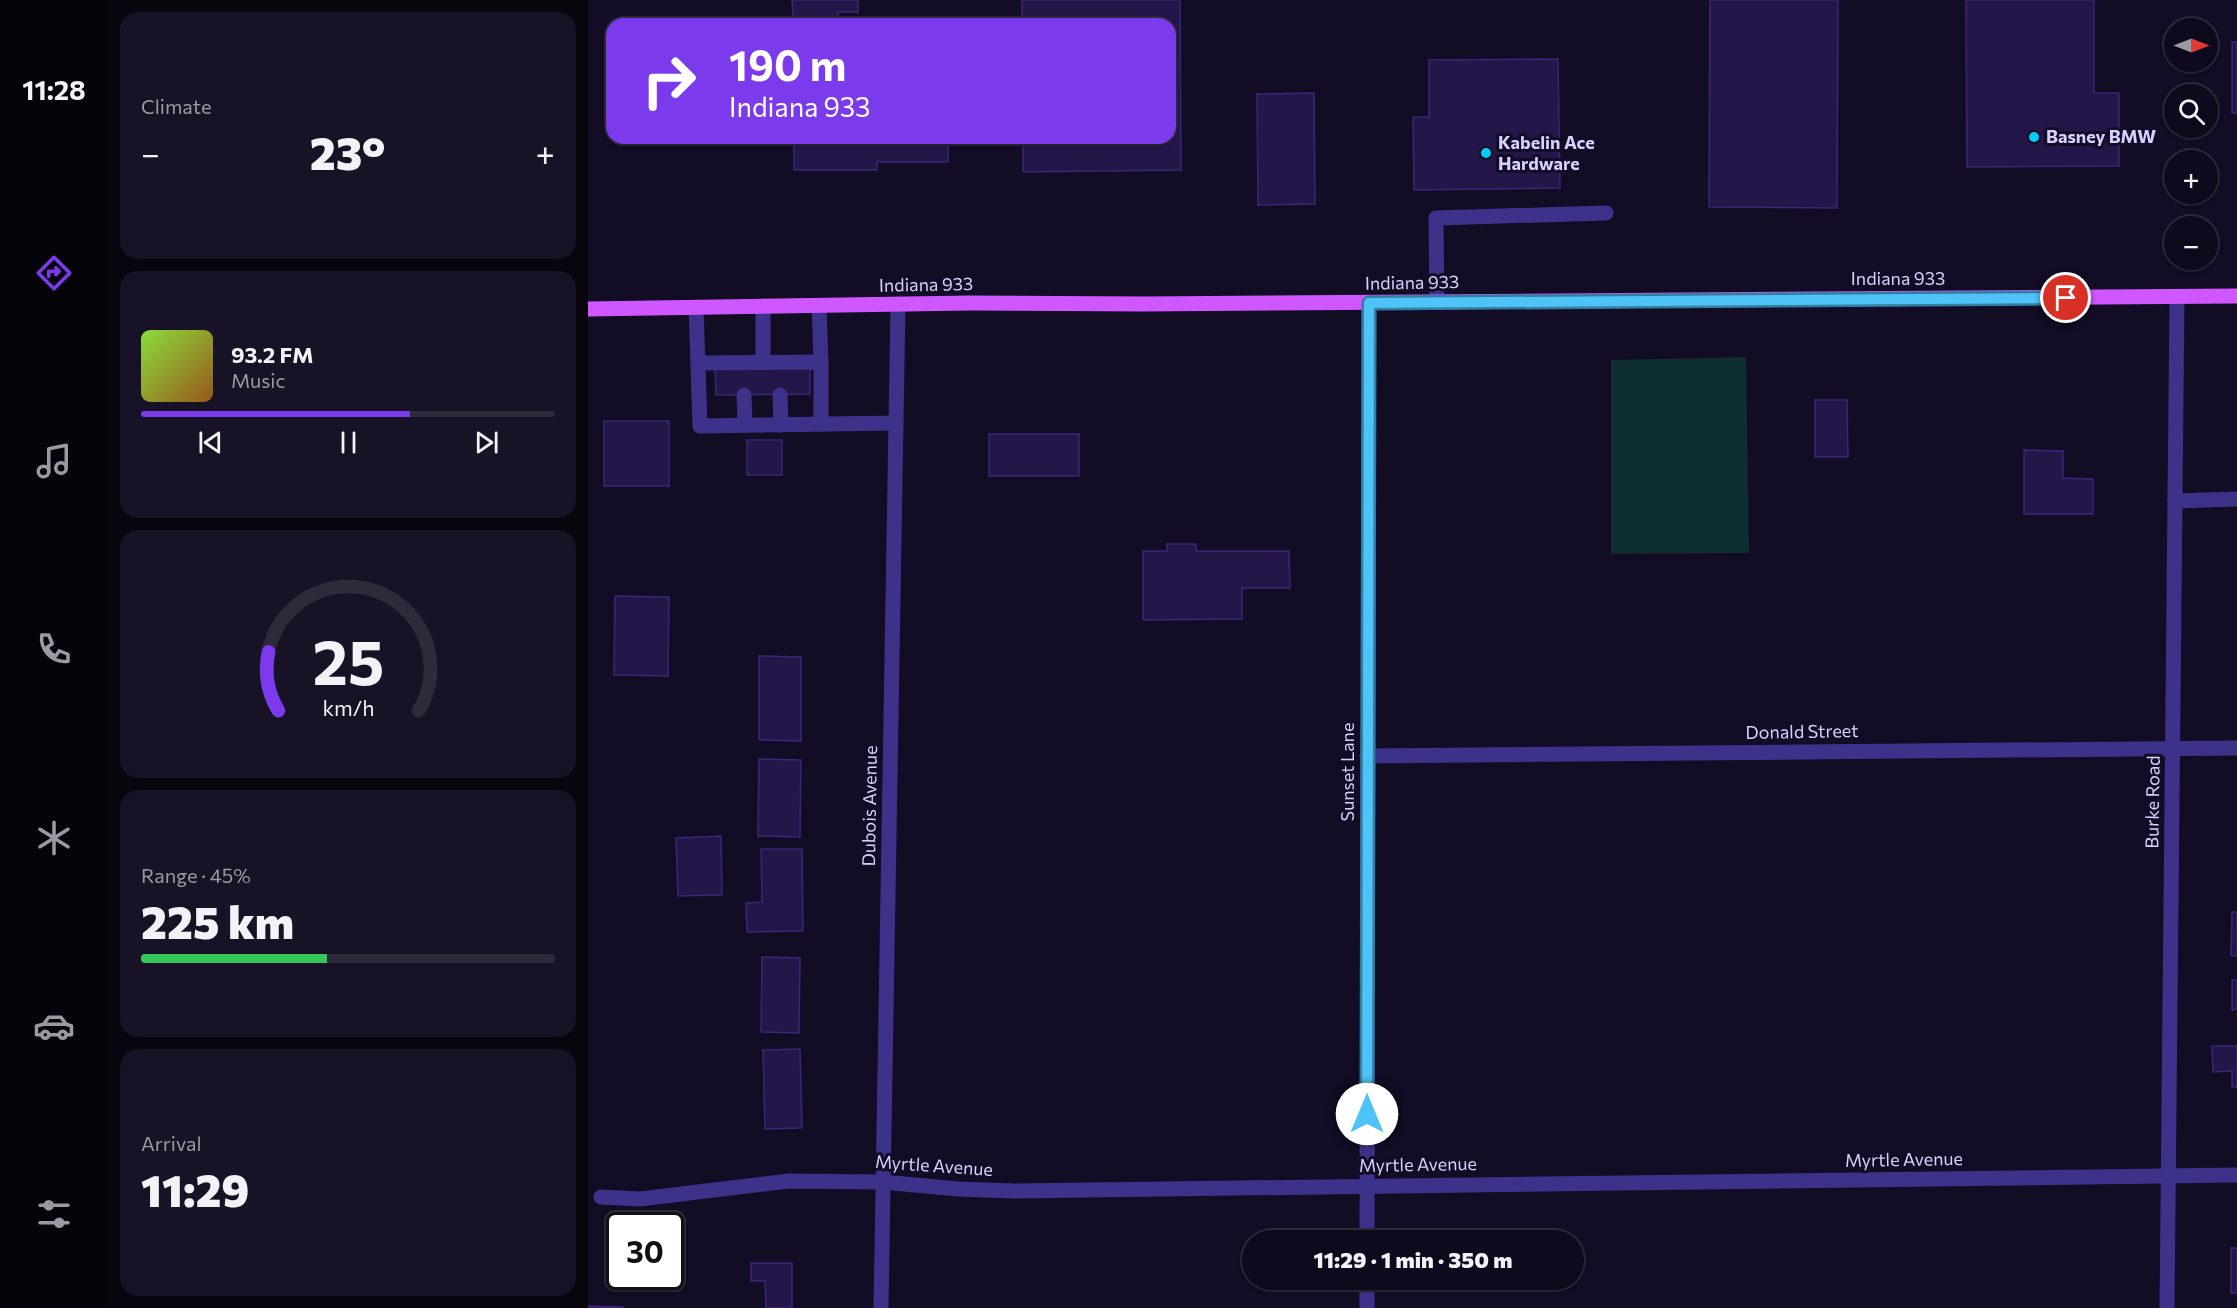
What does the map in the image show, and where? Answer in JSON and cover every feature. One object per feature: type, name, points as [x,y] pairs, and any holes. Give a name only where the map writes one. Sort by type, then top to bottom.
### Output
[{"type":"main road","name":"Indiana 933","points":[[588,309],[898,304],[1369,303],[2237,296]]},
{"type":"street","points":[[1437,302],[1436,218],[1605,213]]},
{"type":"street","name":"Burke Road","points":[[2167,1308],[2177,297]]},
{"type":"street","name":"Sunset Lane","points":[[1367,1230],[1369,303]]},
{"type":"street","name":"Dubois Avenue","points":[[882,1308],[898,304]]},
{"type":"street","points":[[762,306],[764,362]]},
{"type":"street","points":[[819,306],[821,424]]},
{"type":"street","points":[[696,307],[700,426],[896,423]]},
{"type":"street","points":[[699,363],[744,365],[764,362],[780,365],[821,362]]},
{"type":"street","points":[[744,394],[745,425]]},
{"type":"street","points":[[780,394],[781,425]]},
{"type":"street","points":[[2175,501],[2237,499]]},
{"type":"street","name":"Donald Street","points":[[1367,756],[2237,748]]},
{"type":"street","name":"Myrtle Avenue","points":[[601,1197],[640,1199],[789,1181],[883,1182],[1012,1191],[2237,1175]]},
{"type":"street","points":[[1367,1290],[1367,1308]]},
{"type":"green space","points":[[1746,357],[1749,553],[1611,554],[1611,360]]},
{"type":"building","points":[[792,0],[858,0],[858,12],[838,12],[838,18],[794,18]]},
{"type":"building","points":[[1022,0],[1180,0],[1181,170],[1023,172],[1023,144],[1176,144],[1176,18],[1022,18]]},
{"type":"building","points":[[1710,0],[1838,0],[1837,208],[1709,207]]},
{"type":"building","points":[[1966,0],[2094,0],[2094,93],[2119,93],[2119,166],[1967,167]]},
{"type":"building","points":[[2232,42],[2237,42],[2237,113],[2232,113]]},
{"type":"building","name":"Kabelin Ace Hardware","points":[[1558,59],[1560,188],[1414,190],[1413,117],[1429,117],[1429,60]]},
{"type":"building","points":[[1314,93],[1315,204],[1258,205],[1257,94]]},
{"type":"building","points":[[794,144],[948,144],[948,162],[877,162],[877,170],[794,170]]},
{"type":"building","points":[[810,367],[810,394],[716,395],[715,368]]},
{"type":"building","points":[[1815,400],[1847,400],[1848,457],[1815,457]]},
{"type":"building","points":[[604,421],[669,421],[669,486],[604,486]]},
{"type":"building","points":[[989,434],[1079,434],[1079,476],[989,476]]},
{"type":"building","points":[[747,440],[782,440],[782,475],[747,475]]},
{"type":"building","points":[[2024,450],[2063,451],[2063,478],[2093,479],[2093,514],[2024,514]]},
{"type":"building","points":[[1167,544],[1196,544],[1196,551],[1289,551],[1290,588],[1242,588],[1242,619],[1143,620],[1143,551],[1167,551]]},
{"type":"building","points":[[615,596],[669,597],[668,676],[614,675]]},
{"type":"building","points":[[759,656],[801,657],[801,741],[759,740]]},
{"type":"building","points":[[759,759],[801,760],[800,837],[758,836]]},
{"type":"building","points":[[721,836],[722,895],[678,896],[676,838]]},
{"type":"building","points":[[761,849],[802,849],[803,931],[747,932],[746,903],[762,902]]},
{"type":"building","points":[[2232,912],[2237,912],[2237,956],[2231,956]]},
{"type":"building","points":[[762,957],[800,958],[799,1033],[761,1032]]},
{"type":"building","points":[[2232,980],[2237,980],[2237,1009],[2232,1010]]},
{"type":"building","points":[[2212,1046],[2237,1046],[2237,1087],[2232,1087],[2232,1071],[2213,1072]]},
{"type":"building","points":[[800,1049],[802,1128],[765,1129],[763,1050]]},
{"type":"building","points":[[2231,1248],[2237,1248],[2237,1293],[2231,1293]]},
{"type":"building","points":[[751,1263],[792,1263],[792,1308],[766,1308],[765,1281],[751,1281]]},
{"type":"building","points":[[588,1306],[623,1307],[623,1308],[588,1308]]},
{"type":"place","name":"Basney BMW","points":[[2034,137]]},
{"type":"place","name":"Kabelin Ace Hardware","points":[[1486,153]]},
{"type":"route","points":[[1367,1114],[1369,303],[2066,298]]}]
